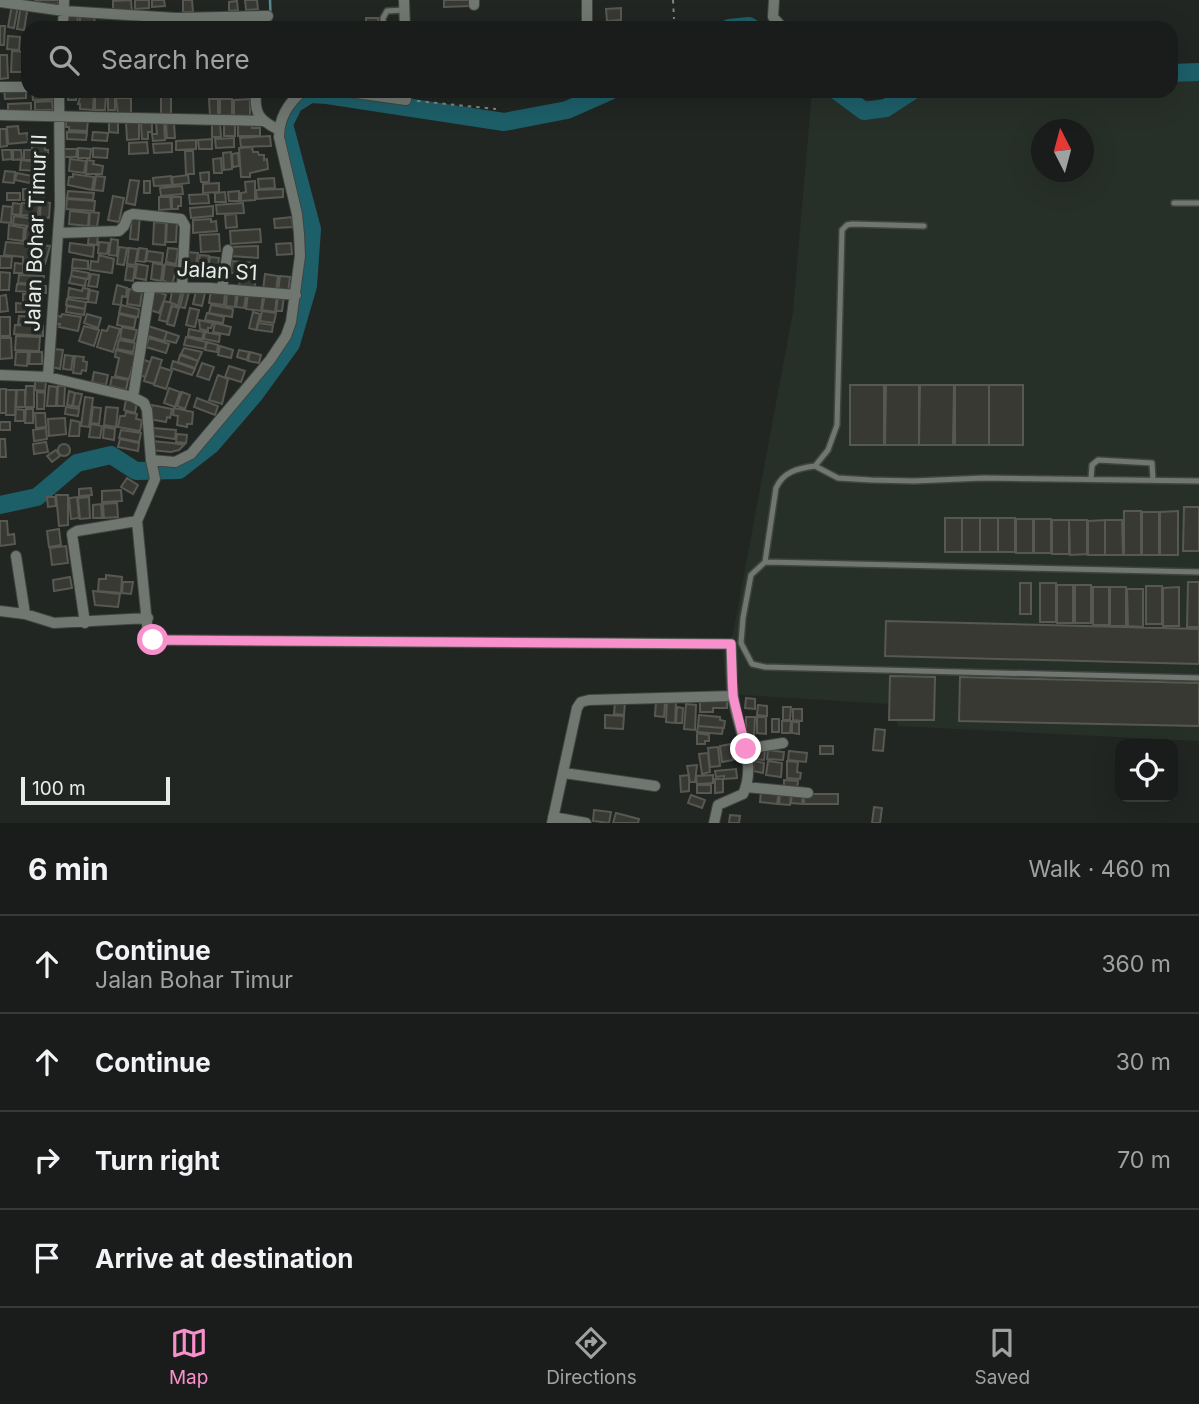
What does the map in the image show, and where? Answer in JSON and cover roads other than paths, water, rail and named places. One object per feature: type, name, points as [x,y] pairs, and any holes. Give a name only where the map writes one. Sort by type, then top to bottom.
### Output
[{"type":"street","points":[[587,0],[587,21]]},
{"type":"street","points":[[774,0],[773,17],[777,21]]},
{"type":"street","points":[[0,2],[64,5],[176,18],[268,16]]},
{"type":"street","points":[[0,88],[21,87]]},
{"type":"street","name":"Jalan Bohar Timur II","points":[[48,377],[58,233],[59,98]]},
{"type":"street","points":[[256,98],[256,107],[262,121]]},
{"type":"street","points":[[151,462],[179,461],[197,447],[281,344],[289,329],[300,256],[297,214],[287,176],[279,125],[295,98]]},
{"type":"street","points":[[0,115],[262,121],[279,125]]},
{"type":"street","points":[[58,233],[119,231],[128,216],[134,214],[181,219],[185,226],[182,288]]},
{"type":"street","points":[[222,289],[228,250]]},
{"type":"street","name":"Jalan S1","points":[[136,287],[222,289],[296,295]]},
{"type":"street","points":[[133,397],[150,289]]},
{"type":"street","points":[[0,374],[48,377],[142,401],[146,408],[155,479],[137,522],[148,634],[155,640],[731,644],[733,696],[746,749],[746,787],[741,795],[719,804],[714,823]]},
{"type":"street","points":[[85,623],[72,534],[76,531],[137,522]]},
{"type":"street","points":[[16,556],[25,614]]},
{"type":"street","points":[[0,611],[25,614],[54,623],[148,618]]},
{"type":"street","points":[[586,823],[552,820],[577,708],[584,700],[733,696]]},
{"type":"street","points":[[746,749],[783,743]]},
{"type":"street","points":[[564,773],[655,786]]},
{"type":"street","points":[[746,787],[808,793]]},
{"type":"lane","points":[[383,21],[387,11],[404,5]]},
{"type":"lane","points":[[1174,203],[1199,202]]},
{"type":"lane","points":[[815,466],[828,450],[837,425],[842,230],[852,224],[924,226]]},
{"type":"lane","points":[[1091,479],[1092,465],[1097,460],[1147,461],[1152,463],[1153,480]]},
{"type":"lane","points":[[1199,481],[984,478],[871,480],[838,478],[815,466],[802,467],[781,478],[776,488],[765,562],[751,575],[740,637],[747,656],[752,664],[758,666],[1199,678]]},
{"type":"lane","points":[[765,562],[1199,572]]},
{"type":"waterway","points":[[270,0],[271,21]]},
{"type":"waterway","points":[[1178,73],[1199,72]]},
{"type":"waterway","points":[[0,505],[37,497],[77,463],[111,455],[136,471],[179,470],[211,445],[254,395],[291,344],[308,286],[312,229],[284,124],[294,104],[304,98]]},
{"type":"waterway","points":[[347,98],[504,122],[567,110],[594,98]]},
{"type":"waterway","points":[[846,98],[864,111],[886,108],[901,98]]}]
